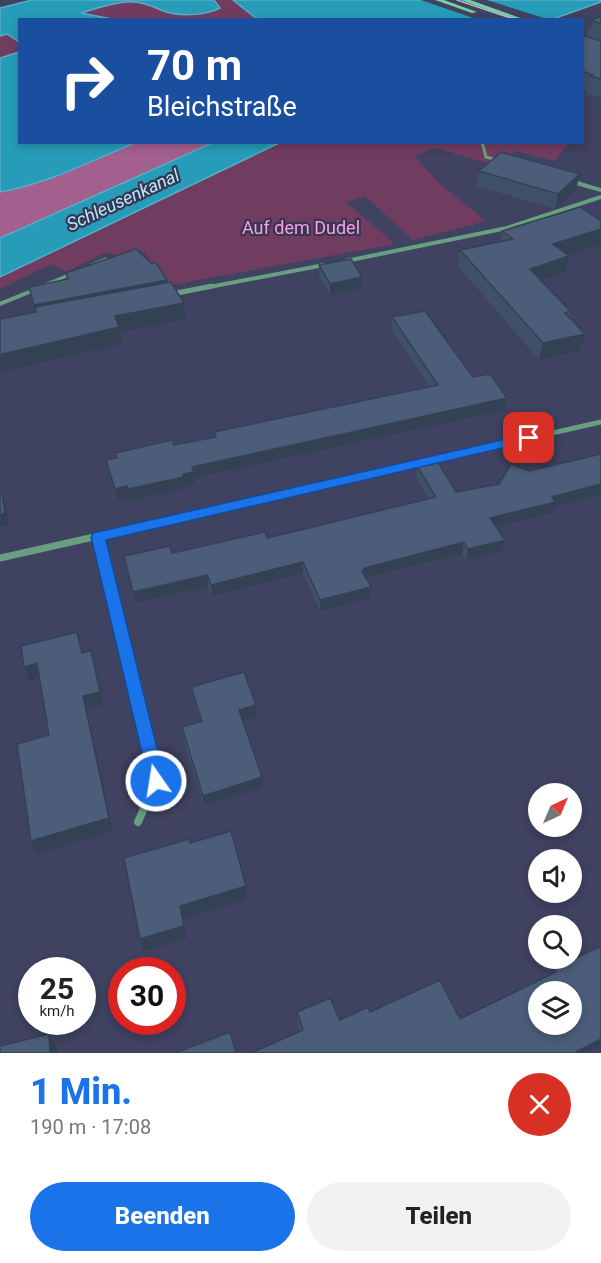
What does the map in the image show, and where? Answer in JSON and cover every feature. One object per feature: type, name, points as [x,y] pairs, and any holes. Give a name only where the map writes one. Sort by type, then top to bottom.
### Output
[{"type":"main road","points":[[438,0],[486,16]]},
{"type":"main road","points":[[464,0],[517,18]]},
{"type":"street","points":[[564,179],[601,190]]},
{"type":"street","points":[[170,294],[464,239],[577,207],[601,197]]},
{"type":"street","points":[[0,558],[601,422]]},
{"type":"street","points":[[98,537],[156,781],[138,822]]},
{"type":"lane","points":[[483,144],[486,157],[497,160]]},
{"type":"lane","points":[[86,267],[106,259]]},
{"type":"lane","points":[[0,304],[76,272]]},
{"type":"green space","points":[[98,0],[295,0],[297,18],[18,18],[18,116],[0,122],[0,20]]},
{"type":"green space","name":"Auf dem Dudel","points":[[277,144],[568,144],[555,161],[515,151],[498,166],[435,148],[414,156],[441,185],[486,221],[413,240],[365,196],[346,202],[395,244],[166,286],[145,253],[140,250],[118,255],[105,253],[66,272],[51,264],[0,289],[0,277]]},
{"type":"shaded area","points":[[133,144],[210,144],[0,238],[0,192],[35,184]]},
{"type":"water","points":[[32,0],[214,0],[220,8],[207,13],[183,15],[131,2],[103,6],[81,13],[107,18],[18,18],[18,41],[7,34],[0,36],[0,8]]},
{"type":"water","points":[[233,0],[601,0],[601,2],[556,18],[256,18]]},
{"type":"water","points":[[18,52],[18,144],[133,144],[52,178],[0,192],[0,58]]},
{"type":"water","name":"Schleusenkanal","points":[[210,144],[277,144],[0,277],[0,238]]},
{"type":"pier","points":[[421,0],[487,0],[544,18],[473,18]]},
{"type":"building","points":[[601,16],[601,24],[592,20]]},
{"type":"building","points":[[584,36],[601,41],[601,79],[590,76],[593,75],[584,72]]},
{"type":"building","points":[[501,152],[580,174],[558,194],[479,171]]},
{"type":"building","points":[[580,207],[601,221],[601,229],[553,244],[569,256],[530,269],[570,311],[565,313],[585,334],[543,343],[460,250],[513,239],[502,231]]},
{"type":"building","points":[[136,249],[151,263],[156,263],[167,280],[34,305],[29,287],[68,279],[66,273]]},
{"type":"building","points":[[351,259],[362,277],[330,284],[319,265]]},
{"type":"building","points":[[171,282],[184,303],[115,316],[119,327],[0,355],[0,319],[36,312],[35,307]]},
{"type":"building","points":[[425,311],[473,377],[490,374],[507,398],[192,467],[194,472],[183,474],[184,477],[128,489],[127,486],[115,489],[106,460],[117,458],[115,453],[172,440],[174,445],[216,437],[214,432],[438,385],[392,317]]},
{"type":"building","points":[[601,454],[601,484],[552,497],[555,502],[490,518],[505,540],[468,549],[464,542],[365,568],[362,571],[371,587],[320,600],[303,562],[211,585],[207,575],[133,592],[124,556],[170,546],[172,553],[265,532],[267,538],[436,497],[417,466],[434,456],[456,492],[499,484],[511,464],[529,471]]},
{"type":"building","points":[[2,493],[5,513],[0,515],[0,494]]},
{"type":"building","points":[[77,632],[82,653],[91,650],[100,692],[83,696],[109,818],[31,841],[17,744],[49,735],[37,663],[24,667],[21,646]]},
{"type":"building","points":[[244,672],[256,705],[239,710],[262,777],[203,796],[182,727],[202,721],[191,687]]},
{"type":"building","points":[[231,831],[246,886],[180,906],[184,926],[140,939],[124,858],[189,839],[190,843]]},
{"type":"building","points":[[601,946],[601,1039],[574,1053],[251,1053],[303,1030],[297,1012],[330,998],[340,1020],[368,1007],[370,1012],[440,980],[460,1019],[528,986],[528,1035],[582,1035],[582,981],[538,981],[556,972],[554,969],[582,969],[582,955]]},
{"type":"building","points":[[230,1032],[236,1053],[175,1053]]},
{"type":"building","points":[[49,1035],[50,1053],[0,1053],[0,1046]]},
{"type":"tram line","points":[[457,0],[510,18]]},
{"type":"route","points":[[156,781],[98,537],[529,438]]}]
